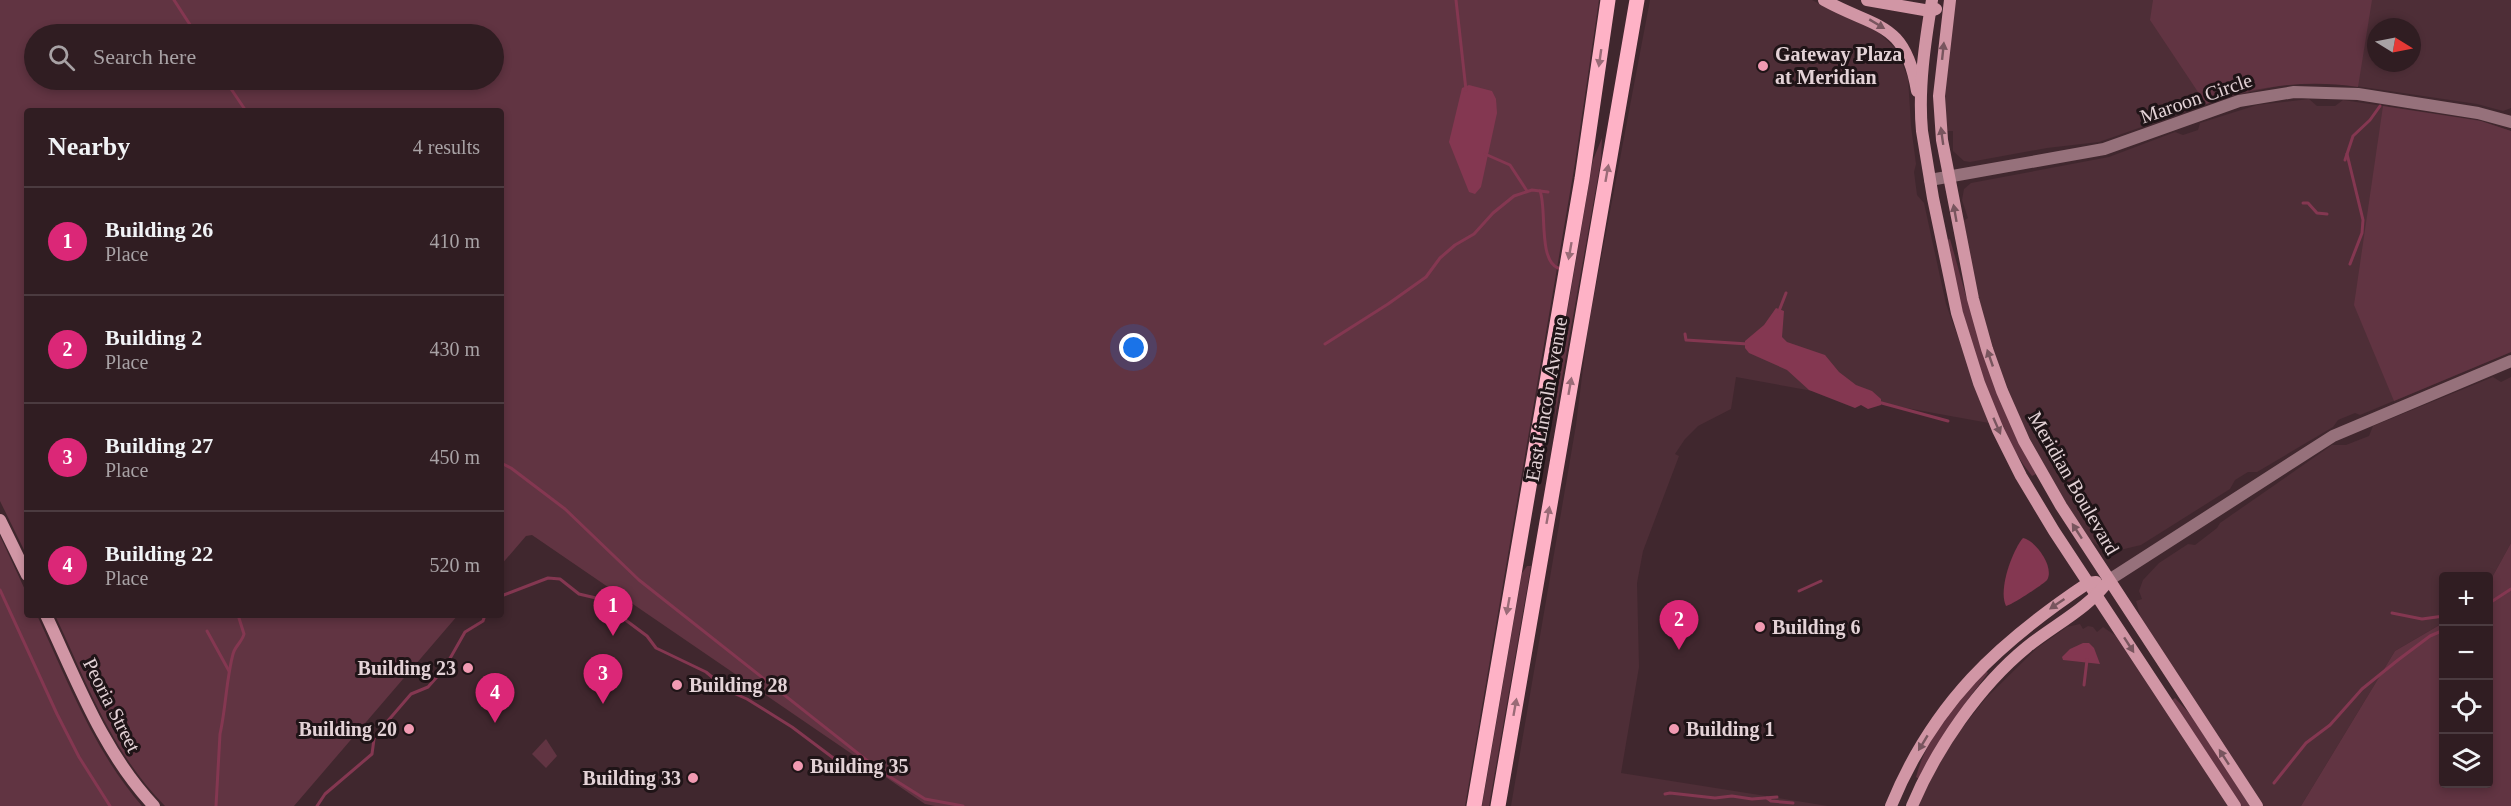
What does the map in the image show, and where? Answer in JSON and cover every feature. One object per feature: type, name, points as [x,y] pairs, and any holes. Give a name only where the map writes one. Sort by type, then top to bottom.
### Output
[{"type":"main road","name":"East Lincoln Avenue","points":[[1474,806],[1587,149],[1608,0]]},
{"type":"main road","name":"East Lincoln Avenue","points":[[1498,806],[1637,0]]},
{"type":"main road","points":[[1824,0],[1879,24],[1897,40],[1914,72],[1920,112]]},
{"type":"main road","points":[[1867,0],[1931,6],[1947,2]]},
{"type":"main road","name":"Meridian Boulevard","points":[[1947,2],[1939,104],[1948,177],[1973,299],[1987,349],[2002,390],[2039,469],[2257,806]]},
{"type":"main road","name":"Meridian Boulevard","points":[[1931,6],[1920,112],[1930,180],[1954,304],[1979,383],[2021,476],[2088,583],[2235,806]]},
{"type":"main road","points":[[0,520],[24,569]]},
{"type":"main road","points":[[1891,806],[1911,765],[1946,708],[1988,659],[2031,622],[2088,583],[2109,580]]},
{"type":"main road","points":[[1912,806],[1927,774],[1952,733],[2006,666],[2046,632],[2097,596],[2109,580]]},
{"type":"main road","name":"Peoria Street","points":[[47,618],[108,744],[128,775],[154,806]]},
{"type":"main road","points":[[1508,806],[1515,765],[1510,739]]},
{"type":"street","name":"Maroon Circle","points":[[1930,180],[2104,149],[2239,101],[2290,92],[2324,91],[2358,94],[2478,113],[2511,122]]},
{"type":"street","points":[[2109,580],[2330,438],[2511,361]]},
{"type":"shaded area","points":[[0,0],[1599,0],[1575,163],[1465,806],[935,806],[925,804],[532,535],[526,536],[504,562],[504,108],[24,108],[24,550],[0,501]]},
{"type":"shaded area","points":[[1650,0],[1812,0],[1875,29],[1896,49],[1908,78],[1917,195],[1924,203],[1946,304],[1989,423],[1736,377],[1731,409],[1698,426],[1675,454],[1679,456],[1643,551],[1637,583],[1639,667],[1621,773],[1828,806],[1511,806],[1576,425],[1588,328]]},
{"type":"shaded area","points":[[1955,0],[2511,0],[2511,108],[2503,111],[2477,104],[2349,85],[2315,83],[2283,85],[2227,97],[2099,142],[2047,148],[1970,162],[1964,161],[1953,151],[1953,131],[1947,131],[1945,89]]},
{"type":"shaded area","points":[[2153,0],[2372,0],[2369,18],[2367,18],[2358,87],[2319,84],[2281,86],[2243,93],[2206,104],[2150,20]]},
{"type":"shaded area","points":[[1469,85],[1492,91],[1496,99],[1497,113],[1481,187],[1475,194],[1469,192],[1449,142],[1462,88]]},
{"type":"shaded area","points":[[2309,99],[2317,106],[2335,106],[2343,100],[2477,120],[2511,131],[2511,352],[2360,415],[2355,413],[2338,420],[2333,427],[2257,472],[2248,472],[2235,480],[2230,489],[2141,545],[2120,550],[2109,549],[2104,543],[2101,548],[2089,539],[2060,494],[2022,424],[1997,361],[1976,291],[1963,221],[1968,218],[1962,200],[1964,189],[1971,183],[2109,157],[2175,132],[2183,135],[2198,130],[2200,123],[2257,105]]},
{"type":"shaded area","points":[[2383,106],[2481,121],[2511,131],[2511,352],[2394,401],[2354,305]]},
{"type":"shaded area","points":[[1602,138],[1601,160],[1554,423],[1562,343],[1593,160]]},
{"type":"shaded area","points":[[1950,239],[1966,296],[2023,450],[2036,474],[2032,476],[2015,451],[1987,394],[1968,332],[1953,270],[1947,240]]},
{"type":"shaded area","points":[[1776,308],[1784,311],[1782,337],[1787,342],[1825,355],[1839,372],[1856,385],[1872,391],[1881,399],[1881,405],[1868,409],[1861,405],[1855,408],[1809,390],[1787,370],[1749,353],[1745,348],[1745,341],[1764,325]]},
{"type":"shaded area","points":[[2493,377],[2501,382],[2511,377],[2511,543],[2493,576],[2493,572],[2439,572],[2439,625],[2395,651],[2301,806],[2263,806],[2141,619],[2136,601],[2142,599],[2139,591],[2143,580],[2159,563],[2188,544],[2195,545],[2220,523],[2332,445],[2346,445],[2369,436],[2373,426]]},
{"type":"shaded area","points":[[0,536],[24,588],[24,618],[38,618],[96,739],[125,785],[142,806],[0,806]]},
{"type":"shaded area","points":[[2023,538],[2038,549],[2046,562],[2049,575],[2040,586],[2006,606],[2004,590],[2007,571]]},
{"type":"shaded area","points":[[2511,543],[2511,806],[2301,806],[2395,651],[2439,625],[2439,788],[2493,788],[2493,576]]},
{"type":"shaded area","points":[[1527,566],[1531,566],[1489,806],[1482,806],[1522,573]]},
{"type":"shaded area","points":[[56,618],[455,618],[294,806],[165,806],[130,763],[115,740]]},
{"type":"shaded area","points":[[2080,624],[2083,629],[2088,626],[2093,627],[2097,632],[2103,627],[2116,636],[2228,806],[1918,806],[1935,770],[1958,733],[1986,698],[2037,648],[2067,627]]},
{"type":"shaded area","points":[[2083,643],[2089,643],[2094,648],[2100,664],[2063,660],[2062,657],[2070,649]]},
{"type":"shaded area","points":[[1985,670],[1988,673],[1969,698],[1919,779],[1916,777],[1921,762],[1935,733]]},
{"type":"shaded area","points":[[2175,698],[2190,714],[2250,806],[2241,806],[2172,700]]},
{"type":"shaded area","points":[[546,739],[557,756],[546,768],[532,754]]},
{"type":"waterway","points":[[174,0],[190,24]]},
{"type":"waterway","points":[[1456,0],[1466,90]]},
{"type":"waterway","points":[[232,90],[244,108]]},
{"type":"waterway","points":[[2345,160],[2353,136],[2370,120],[2380,106]]},
{"type":"waterway","points":[[1485,154],[1510,165],[1527,191]]},
{"type":"waterway","points":[[2347,154],[2363,220],[2362,233],[2350,264]]},
{"type":"waterway","points":[[1325,344],[1426,277],[1440,258],[1455,245],[1474,234],[1493,213],[1514,196],[1532,190],[1548,192]]},
{"type":"waterway","points":[[1540,191],[1545,245],[1552,263],[1558,268]]},
{"type":"waterway","points":[[2303,203],[2308,203],[2317,213],[2327,214]]},
{"type":"waterway","points":[[1779,311],[1786,293]]},
{"type":"waterway","points":[[1685,334],[1686,340],[1748,344]]},
{"type":"waterway","points":[[1878,402],[1948,421]]},
{"type":"waterway","points":[[504,464],[565,509],[639,580],[879,770],[925,799],[963,806]]},
{"type":"waterway","points":[[504,595],[548,578],[560,579],[579,594],[596,598],[647,636],[656,648],[706,672],[729,691],[747,699],[792,727],[848,769]]},
{"type":"waterway","points":[[1799,591],[1821,581]]},
{"type":"waterway","points":[[2493,601],[2511,589]]},
{"type":"waterway","points":[[0,590],[57,714],[79,757],[110,806]]},
{"type":"waterway","points":[[2392,613],[2422,619],[2439,617]]},
{"type":"waterway","points":[[216,806],[220,734],[229,674],[234,651],[244,634],[239,618]]},
{"type":"waterway","points":[[317,806],[325,794],[372,754],[374,739],[380,730],[411,694],[428,687],[444,669],[465,632],[483,621],[484,618]]},
{"type":"waterway","points":[[207,631],[229,671]]},
{"type":"waterway","points":[[2274,783],[2306,743],[2330,725],[2362,689],[2430,636],[2439,632]]},
{"type":"waterway","points":[[2084,685],[2087,660]]},
{"type":"waterway","points":[[1665,794],[1715,798],[1732,796],[1752,799],[1777,797]]},
{"type":"waterway","points":[[1767,798],[1771,801],[1793,803]]},
{"type":"place","name":"Gateway Plaza at Meridian","points":[[1763,66]]},
{"type":"place","name":"Building 6","points":[[1760,627]]},
{"type":"place","name":"Building 26","points":[[613,636]]},
{"type":"place","name":"Building 2","points":[[1679,650]]},
{"type":"place","name":"Building 23","points":[[468,668]]},
{"type":"place","name":"Building 28","points":[[677,685]]},
{"type":"place","name":"Building 27","points":[[603,704]]},
{"type":"place","name":"Building 22","points":[[495,723]]},
{"type":"place","name":"Building 20","points":[[409,729]]},
{"type":"place","name":"Building 1","points":[[1674,729]]},
{"type":"place","name":"Building 35","points":[[798,766]]},
{"type":"place","name":"Building 33","points":[[693,778]]}]
